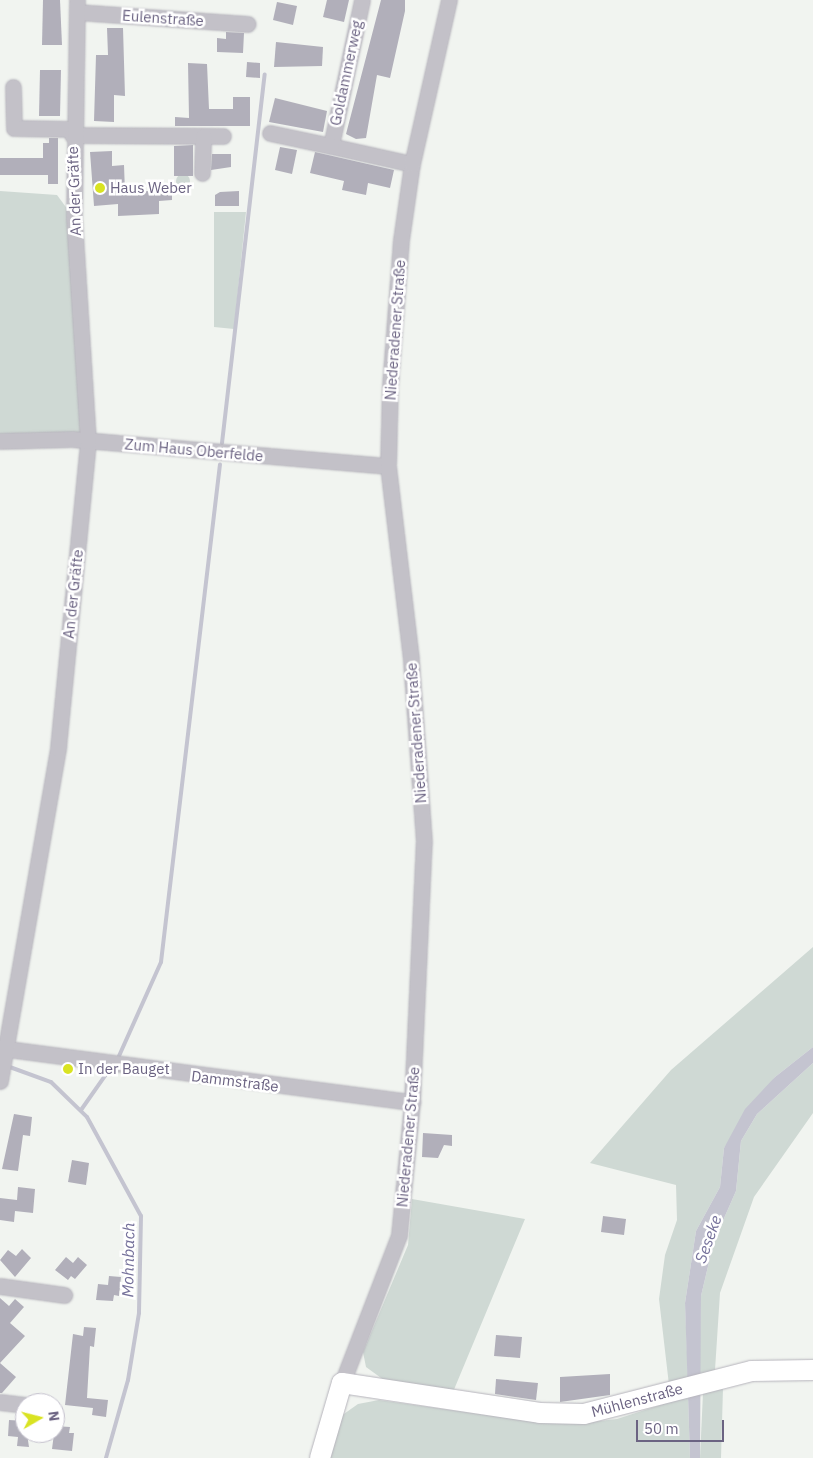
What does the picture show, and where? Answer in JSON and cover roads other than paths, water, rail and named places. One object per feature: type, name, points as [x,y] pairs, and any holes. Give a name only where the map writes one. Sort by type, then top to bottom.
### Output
[{"type":"main road","name":"Mühlenstraße","points":[[342,1383],[563,1414],[607,1411],[708,1381],[752,1371],[813,1370]]},
{"type":"main road","name":"Niederadener Straße","points":[[320,1458],[342,1383]]},
{"type":"street","name":"Goldammerweg","points":[[331,146],[362,0]]},
{"type":"street","name":"Niederadener Straße","points":[[342,1383],[399,1235],[412,1102],[424,842],[411,659],[388,466],[394,319],[412,164],[449,0]]},
{"type":"street","name":"Eulenstraße","points":[[77,6],[248,24]]},
{"type":"street","name":"An der Gräfte","points":[[3,1053],[58,748],[88,441],[73,132],[77,6]]},
{"type":"street","name":"An der Gräfte","points":[[13,87],[14,128],[206,138],[223,136]]},
{"type":"street","name":"Goldammerweg","points":[[270,133],[412,164]]},
{"type":"street","points":[[202,174],[206,138]]},
{"type":"street","name":"Zum Haus Oberfelde","points":[[0,441],[88,441],[388,466]]},
{"type":"street","points":[[0,1079],[3,1053]]},
{"type":"street","name":"Dammstraße","points":[[3,1053],[412,1102]]},
{"type":"street","points":[[0,1286],[64,1294]]},
{"type":"street","points":[[0,1402],[15,1404]]},
{"type":"water","name":"Seseke","points":[[813,1047],[813,1063],[757,1114],[741,1141],[736,1191],[714,1241],[701,1296],[700,1458],[690,1458],[685,1303],[696,1231],[720,1187],[724,1148],[745,1109],[775,1077]]},
{"type":"waterway","points":[[222,443],[265,74]]},
{"type":"waterway","points":[[119,1056],[161,962],[220,464]]},
{"type":"waterway","name":"Mohnbach","points":[[7,1066],[51,1082],[87,1117],[141,1216],[139,1313],[128,1380],[106,1458]]},
{"type":"waterway","points":[[81,1110],[107,1073]]},
{"type":"place","name":"Haus Weber","points":[[100,188]]},
{"type":"place","name":"In der Bauget","points":[[68,1069]]}]
